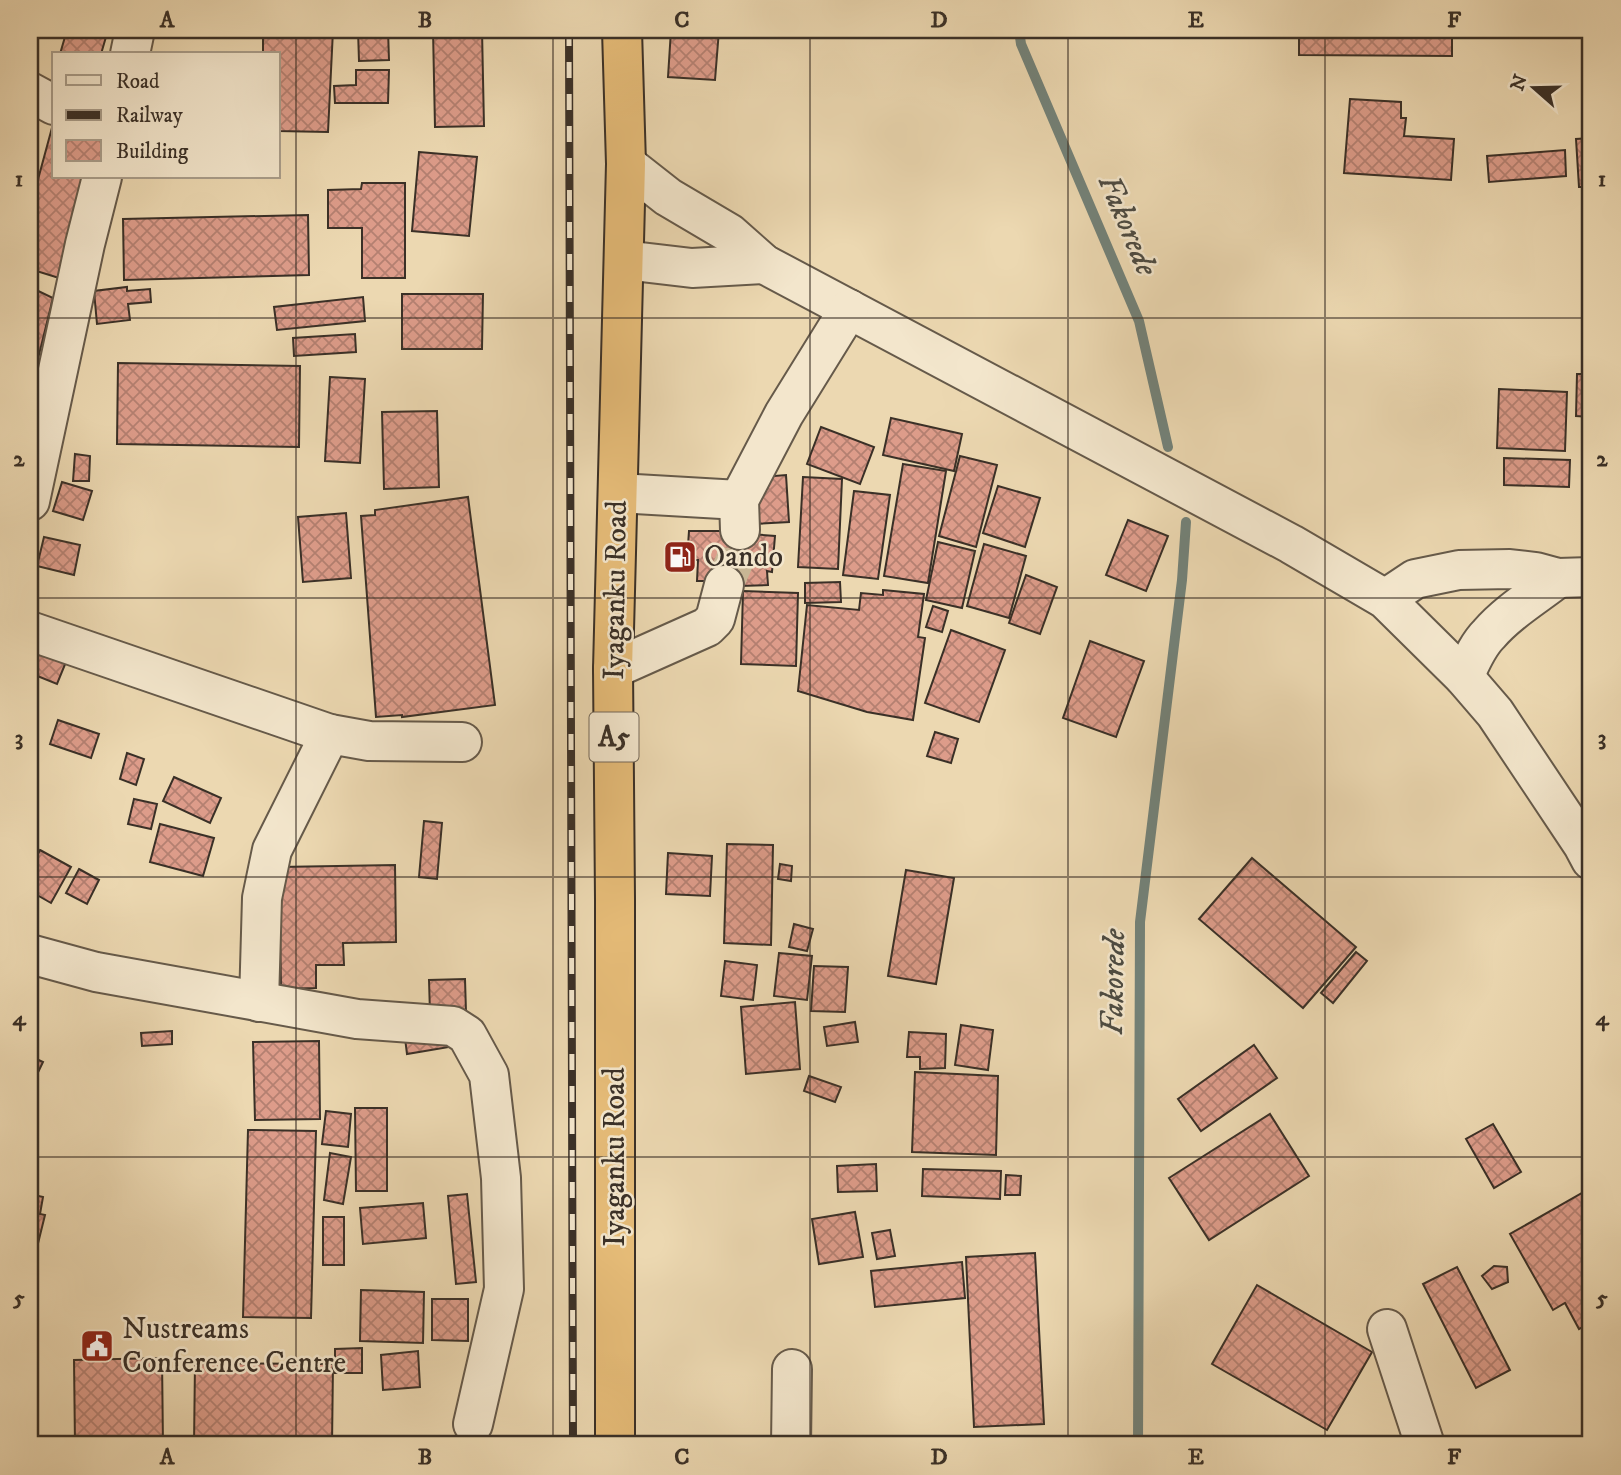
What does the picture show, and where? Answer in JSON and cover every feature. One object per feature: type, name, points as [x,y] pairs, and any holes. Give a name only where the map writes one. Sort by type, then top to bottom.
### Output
[{"type":"highway","name":"Iyaganku Road","points":[[615,1445],[613,669],[626,164],[622,30]]},
{"type":"street","points":[[130,52],[135,30]]},
{"type":"street","points":[[30,92],[52,104]]},
{"type":"street","points":[[626,164],[668,197],[729,233],[764,264],[1291,544],[1385,598],[1464,677],[1495,713],[1591,860]]},
{"type":"street","points":[[30,501],[102,178]]},
{"type":"street","points":[[624,260],[692,268],[764,264]]},
{"type":"street","points":[[618,493],[739,515],[784,414],[849,309]]},
{"type":"street","points":[[1385,598],[1415,579],[1459,569],[1510,569],[1575,577]]},
{"type":"street","points":[[1464,677],[1474,654],[1489,633],[1511,614],[1575,577]]},
{"type":"street","points":[[613,669],[707,627],[715,619],[724,585]]},
{"type":"street","points":[[30,631],[330,734],[369,741],[463,742]]},
{"type":"street","points":[[259,1002],[262,898],[272,850],[330,734]]},
{"type":"street","points":[[30,954],[96,972],[357,1019],[453,1026],[467,1035],[489,1075],[501,1178],[504,1289],[473,1424]]},
{"type":"street","points":[[1387,1329],[1425,1445]]},
{"type":"street","points":[[791,1445],[792,1370]]},
{"type":"building","points":[[67,30],[108,30],[102,52],[61,52]]},
{"type":"building","points":[[263,30],[333,30],[328,132],[280,131],[280,52],[263,52]]},
{"type":"building","points":[[358,30],[388,30],[389,60],[359,61]]},
{"type":"building","points":[[433,30],[482,30],[484,126],[435,127]]},
{"type":"building","points":[[671,30],[719,30],[715,80],[668,77]]},
{"type":"building","points":[[1299,30],[1452,30],[1452,56],[1299,55]]},
{"type":"building","points":[[356,70],[389,70],[388,103],[335,103],[334,86],[356,85]]},
{"type":"building","points":[[1350,99],[1401,102],[1401,118],[1406,118],[1404,136],[1454,139],[1451,180],[1344,173]]},
{"type":"building","points":[[52,128],[52,178],[87,178],[59,278],[30,269],[30,209]]},
{"type":"building","points":[[1591,138],[1591,187],[1579,187],[1576,139]]},
{"type":"building","points":[[1565,150],[1566,176],[1489,182],[1487,156]]},
{"type":"building","points":[[419,152],[477,157],[469,236],[412,231]]},
{"type":"building","points":[[362,183],[405,183],[405,278],[362,278],[362,228],[328,228],[328,190],[361,189]]},
{"type":"building","points":[[308,215],[309,275],[124,280],[123,219]]},
{"type":"building","points":[[30,287],[53,298],[30,391]]},
{"type":"building","points":[[127,287],[127,291],[150,289],[151,302],[128,304],[130,320],[97,324],[94,291]]},
{"type":"building","points":[[402,294],[483,294],[482,349],[402,349]]},
{"type":"building","points":[[363,297],[365,321],[277,330],[274,307]]},
{"type":"building","points":[[355,334],[356,352],[294,356],[293,338]]},
{"type":"building","points":[[118,363],[300,366],[299,447],[117,444]]},
{"type":"building","points":[[1577,374],[1591,374],[1591,417],[1576,416]]},
{"type":"building","points":[[330,377],[365,379],[360,463],[325,461]]},
{"type":"building","points":[[1499,389],[1567,392],[1565,451],[1497,448]]},
{"type":"building","points":[[437,411],[439,487],[384,489],[382,412]]},
{"type":"building","points":[[891,418],[962,434],[954,471],[883,455]]},
{"type":"building","points":[[821,427],[874,447],[860,484],[807,464]]},
{"type":"building","points":[[75,454],[90,456],[89,481],[73,481]]},
{"type":"building","points":[[960,456],[997,465],[976,547],[939,536]]},
{"type":"building","points":[[1504,458],[1570,460],[1569,487],[1504,485]]},
{"type":"building","points":[[903,464],[946,471],[928,583],[884,576]]},
{"type":"building","points":[[786,475],[789,522],[755,524],[752,478]]},
{"type":"building","points":[[803,477],[842,479],[838,569],[798,567]]},
{"type":"building","points":[[62,482],[92,491],[83,520],[53,511]]},
{"type":"building","points":[[998,486],[1040,498],[1025,547],[983,533]]},
{"type":"building","points":[[854,491],[890,495],[878,579],[843,575]]},
{"type":"building","points":[[468,497],[495,705],[402,717],[376,717],[361,516],[375,515],[375,510]]},
{"type":"building","points":[[346,513],[351,578],[303,582],[298,517]]},
{"type":"building","points":[[1128,520],[1168,536],[1146,591],[1106,575]]},
{"type":"building","points":[[689,531],[735,531],[734,556],[723,557],[720,581],[697,581],[698,560],[687,560]]},
{"type":"building","points":[[751,534],[775,536],[772,572],[767,571],[768,585],[740,586],[739,545]]},
{"type":"building","points":[[44,537],[80,545],[74,575],[37,566]]},
{"type":"building","points":[[938,542],[975,551],[962,608],[926,600]]},
{"type":"building","points":[[984,544],[1026,556],[1009,618],[967,606]]},
{"type":"building","points":[[1026,575],[1057,587],[1040,634],[1009,623]]},
{"type":"building","points":[[840,582],[841,602],[805,603],[805,583]]},
{"type":"building","points":[[883,590],[924,594],[918,637],[925,638],[913,720],[867,712],[798,691],[807,605],[859,610],[861,593],[883,595]]},
{"type":"building","points":[[743,591],[798,593],[796,666],[741,664]]},
{"type":"building","points":[[933,606],[948,611],[942,632],[926,627]]},
{"type":"building","points":[[951,630],[1005,650],[979,722],[925,703]]},
{"type":"building","points":[[1090,641],[1144,661],[1116,737],[1063,718]]},
{"type":"building","points":[[36,645],[68,657],[57,684],[30,673],[30,661]]},
{"type":"building","points":[[58,720],[99,734],[91,758],[50,744]]},
{"type":"building","points":[[935,732],[958,739],[951,763],[927,756]]},
{"type":"building","points":[[127,753],[144,759],[136,785],[120,779]]},
{"type":"building","points":[[174,777],[221,798],[210,823],[163,801]]},
{"type":"building","points":[[134,799],[157,804],[151,829],[128,824]]},
{"type":"building","points":[[424,821],[442,823],[437,879],[419,877]]},
{"type":"building","points":[[160,824],[214,838],[203,876],[150,862]]},
{"type":"building","points":[[727,844],[773,845],[771,945],[724,943]]},
{"type":"building","points":[[40,850],[71,867],[51,903],[30,891],[30,869]]},
{"type":"building","points":[[668,853],[712,856],[710,896],[666,894]]},
{"type":"building","points":[[1252,858],[1356,947],[1303,1008],[1199,919]]},
{"type":"building","points":[[780,864],[792,866],[791,881],[778,879]]},
{"type":"building","points":[[395,865],[396,942],[343,943],[344,965],[316,965],[316,988],[281,989],[279,867]]},
{"type":"building","points":[[79,869],[99,880],[87,904],[66,893]]},
{"type":"building","points":[[906,870],[954,878],[936,984],[888,976]]},
{"type":"building","points":[[794,924],[813,929],[807,951],[789,947]]},
{"type":"building","points":[[1356,952],[1367,961],[1333,1003],[1321,993]]},
{"type":"building","points":[[779,953],[812,956],[807,1000],[774,996]]},
{"type":"building","points":[[725,961],[757,965],[753,1000],[721,996]]},
{"type":"building","points":[[814,966],[848,967],[845,1012],[811,1011]]},
{"type":"building","points":[[465,979],[466,1012],[430,1013],[429,980]]},
{"type":"building","points":[[795,1002],[800,1069],[746,1074],[741,1007]]},
{"type":"building","points":[[855,1022],[858,1042],[827,1046],[824,1027]]},
{"type":"building","points":[[961,1025],[993,1030],[988,1070],[955,1065]]},
{"type":"building","points":[[172,1031],[172,1044],[142,1046],[141,1033]]},
{"type":"building","points":[[446,1031],[449,1047],[407,1054],[405,1038]]},
{"type":"building","points":[[909,1032],[946,1034],[945,1068],[920,1069],[920,1057],[907,1057]]},
{"type":"building","points":[[319,1041],[320,1119],[255,1120],[253,1042]]},
{"type":"building","points":[[1254,1045],[1277,1078],[1201,1131],[1178,1099]]},
{"type":"building","points":[[30,1056],[43,1062],[31,1087],[37,1088],[30,1171]]},
{"type":"building","points":[[915,1072],[998,1076],[996,1155],[912,1152]]},
{"type":"building","points":[[809,1076],[841,1087],[835,1102],[804,1091]]},
{"type":"building","points":[[355,1108],[387,1108],[387,1191],[356,1191]]},
{"type":"building","points":[[326,1111],[351,1114],[348,1147],[322,1144]]},
{"type":"building","points":[[1270,1114],[1309,1176],[1209,1240],[1169,1178]]},
{"type":"building","points":[[1493,1124],[1521,1172],[1494,1188],[1466,1139]]},
{"type":"building","points":[[248,1130],[316,1131],[311,1318],[243,1317]]},
{"type":"building","points":[[330,1153],[351,1157],[343,1204],[324,1200]]},
{"type":"building","points":[[876,1164],[877,1191],[838,1192],[837,1166]]},
{"type":"building","points":[[923,1169],[1001,1171],[1000,1199],[922,1196]]},
{"type":"building","points":[[30,1171],[37,1172],[30,1194]]},
{"type":"building","points":[[1006,1175],[1021,1176],[1020,1195],[1005,1195]]},
{"type":"building","points":[[1589,1189],[1591,1322],[1579,1329],[1565,1303],[1553,1310],[1510,1234]]},
{"type":"building","points":[[30,1194],[43,1197],[40,1214],[45,1215],[30,1276]]},
{"type":"building","points":[[467,1194],[476,1282],[456,1284],[448,1196]]},
{"type":"building","points":[[423,1203],[426,1238],[363,1244],[360,1208]]},
{"type":"building","points":[[855,1212],[863,1257],[819,1264],[812,1219]]},
{"type":"building","points":[[323,1217],[344,1217],[344,1265],[323,1265]]},
{"type":"building","points":[[890,1230],[895,1256],[877,1259],[872,1233]]},
{"type":"building","points":[[1035,1253],[1044,1424],[974,1427],[966,1257]]},
{"type":"building","points":[[962,1262],[965,1298],[875,1307],[871,1271]]},
{"type":"building","points":[[1494,1266],[1507,1267],[1508,1282],[1492,1289],[1482,1276]]},
{"type":"building","points":[[1457,1267],[1510,1370],[1476,1388],[1423,1284]]},
{"type":"building","points":[[1257,1285],[1372,1352],[1327,1430],[1212,1364]]},
{"type":"building","points":[[361,1290],[424,1292],[423,1343],[360,1341]]},
{"type":"building","points":[[432,1299],[468,1299],[468,1341],[432,1340]]},
{"type":"building","points":[[362,1348],[362,1373],[335,1373],[335,1349]]},
{"type":"building","points":[[418,1351],[420,1387],[383,1390],[381,1355]]},
{"type":"building","points":[[162,1358],[163,1445],[75,1445],[74,1360]]},
{"type":"building","points":[[195,1363],[333,1364],[332,1445],[194,1445]]},
{"type":"waterway","name":"Fakorede","points":[[1019,30],[1021,44],[1139,321],[1168,447]]},
{"type":"waterway","name":"Fakorede","points":[[1138,1445],[1140,922],[1182,580],[1186,522]]},
{"type":"tunnel","points":[[724,585],[735,560],[740,530]]},
{"type":"railway","points":[[569,30],[573,1445]]},
{"type":"place","name":"Oando","points":[[680,557]]},
{"type":"place","name":"Nustreams Conference Centre","points":[[97,1346]]}]
